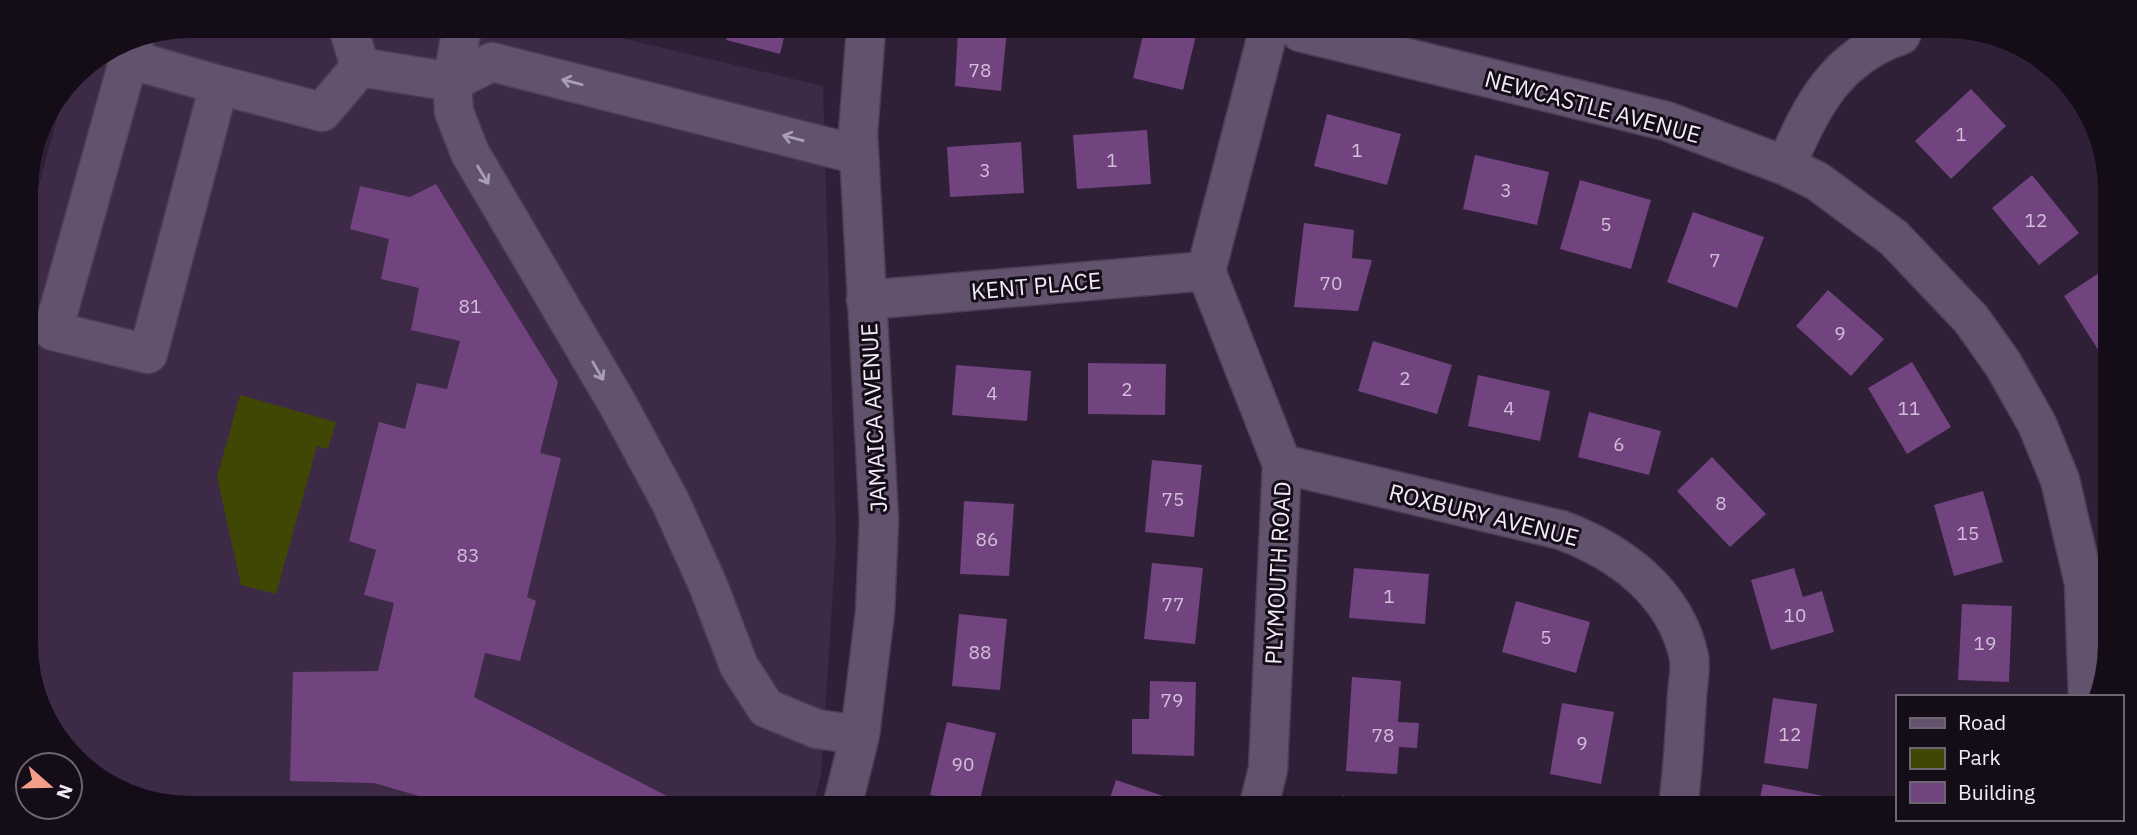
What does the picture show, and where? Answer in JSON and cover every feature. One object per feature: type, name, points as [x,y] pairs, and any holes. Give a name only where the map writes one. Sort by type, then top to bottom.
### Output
[{"type":"street","points":[[1206,271],[1266,38]]},
{"type":"street","name":"NEWCASTLE AVENUE","points":[[1326,38],[1666,121],[1786,166],[1828,189],[1894,238],[1929,271],[1971,319],[2017,388],[2037,424],[2060,480],[2081,570],[2088,695]]},
{"type":"street","points":[[1786,166],[1818,97],[1848,65],[1892,38]]},
{"type":"street","points":[[352,39],[360,67]]},
{"type":"street","points":[[460,39],[452,82],[453,112],[470,153],[617,403],[670,501],[708,585],[739,666],[766,708],[817,729],[860,735]]},
{"type":"street","name":"JAMAICA AVENUE","points":[[845,796],[860,735],[874,612],[879,520],[858,133],[865,39]]},
{"type":"street","points":[[135,49],[219,85],[322,112],[360,67]]},
{"type":"street","points":[[131,50],[53,331],[148,354],[219,85]]},
{"type":"street","points":[[360,67],[452,82],[492,62],[859,155]]},
{"type":"street","name":"KENT PLACE","points":[[866,300],[1206,271]]},
{"type":"street","name":"PLYMOUTH ROAD","points":[[1206,271],[1282,464],[1268,769],[1261,796]]},
{"type":"street","name":"ROXBURY AVENUE","points":[[1282,464],[1562,530],[1597,544],[1629,566],[1658,595],[1673,615],[1689,659],[1679,796]]},
{"type":"shaded area","points":[[180,39],[624,39],[823,86],[836,542],[821,774],[816,796],[161,794],[123,781],[90,759],[76,745],[54,712],[47,694],[41,674],[38,645],[39,186],[57,118],[83,83],[106,64],[132,50],[161,41]]},
{"type":"green space","points":[[240,395],[336,422],[328,449],[317,446],[276,594],[241,585],[217,477]]},
{"type":"building","points":[[1142,38],[1195,38],[1183,90],[1133,78]]},
{"type":"building","points":[[726,39],[784,39],[780,54]]},
{"type":"building","points":[[958,39],[1006,39],[1001,91],[955,86]]},
{"type":"building","points":[[1971,89],[2006,126],[1951,179],[1915,141]]},
{"type":"building","points":[[1327,114],[1401,134],[1387,185],[1314,166]]},
{"type":"building","points":[[1147,130],[1151,184],[1077,189],[1073,135]]},
{"type":"building","points":[[1021,142],[1024,193],[950,197],[947,147]]},
{"type":"building","points":[[1475,155],[1549,172],[1537,225],[1463,209]]},
{"type":"building","points":[[2032,175],[2079,233],[2039,265],[1992,208]]},
{"type":"building","points":[[1580,180],[1651,200],[1631,269],[1560,249]]},
{"type":"building","points":[[436,184],[558,382],[540,453],[561,458],[527,597],[536,601],[520,661],[485,653],[474,697],[667,796],[419,796],[374,783],[290,781],[293,672],[378,671],[394,603],[364,595],[376,550],[349,541],[379,422],[405,429],[417,383],[447,389],[460,341],[411,330],[419,288],[381,279],[389,239],[350,229],[360,186],[410,197]]},
{"type":"building","points":[[1693,212],[1764,237],[1737,308],[1667,282]]},
{"type":"building","points":[[1304,223],[1354,230],[1352,258],[1372,260],[1358,311],[1294,307]]},
{"type":"building","points":[[2098,274],[2098,350],[2064,296]]},
{"type":"building","points":[[1828,290],[1884,339],[1851,376],[1796,326]]},
{"type":"building","points":[[1373,341],[1452,365],[1437,414],[1358,391]]},
{"type":"building","points":[[1912,362],[1951,427],[1907,454],[1868,388]]},
{"type":"building","points":[[1088,363],[1166,364],[1165,415],[1088,414]]},
{"type":"building","points":[[956,365],[1031,371],[1027,421],[952,415]]},
{"type":"building","points":[[1478,375],[1550,391],[1540,441],[1468,426]]},
{"type":"building","points":[[1589,412],[1661,431],[1649,475],[1578,457]]},
{"type":"building","points":[[1712,457],[1766,514],[1730,547],[1677,491]]},
{"type":"building","points":[[1152,460],[1202,465],[1194,537],[1145,532]]},
{"type":"building","points":[[1983,491],[2003,562],[1954,576],[1934,505]]},
{"type":"building","points":[[964,501],[1014,504],[1009,576],[960,574]]},
{"type":"building","points":[[1152,563],[1203,568],[1195,644],[1144,639]]},
{"type":"building","points":[[1354,568],[1429,574],[1425,624],[1349,618]]},
{"type":"building","points":[[1794,568],[1803,597],[1822,591],[1834,632],[1771,650],[1751,580]]},
{"type":"building","points":[[1516,601],[1590,622],[1576,673],[1502,652]]},
{"type":"building","points":[[1962,604],[2012,606],[2009,682],[1958,680]]},
{"type":"building","points":[[959,614],[1007,619],[1000,690],[952,686]]},
{"type":"building","points":[[1352,677],[1401,681],[1398,722],[1419,723],[1417,748],[1399,747],[1397,774],[1346,771]]},
{"type":"building","points":[[1150,681],[1196,682],[1194,756],[1132,754],[1132,719],[1149,719]]},
{"type":"building","points":[[1773,698],[1817,704],[1808,769],[1764,763]]},
{"type":"building","points":[[1562,703],[1614,712],[1601,784],[1550,774]]},
{"type":"building","points":[[947,722],[996,733],[981,796],[930,795]]},
{"type":"building","points":[[1116,780],[1163,796],[1111,796]]},
{"type":"building","points":[[1763,784],[1824,796],[1760,796]]}]
